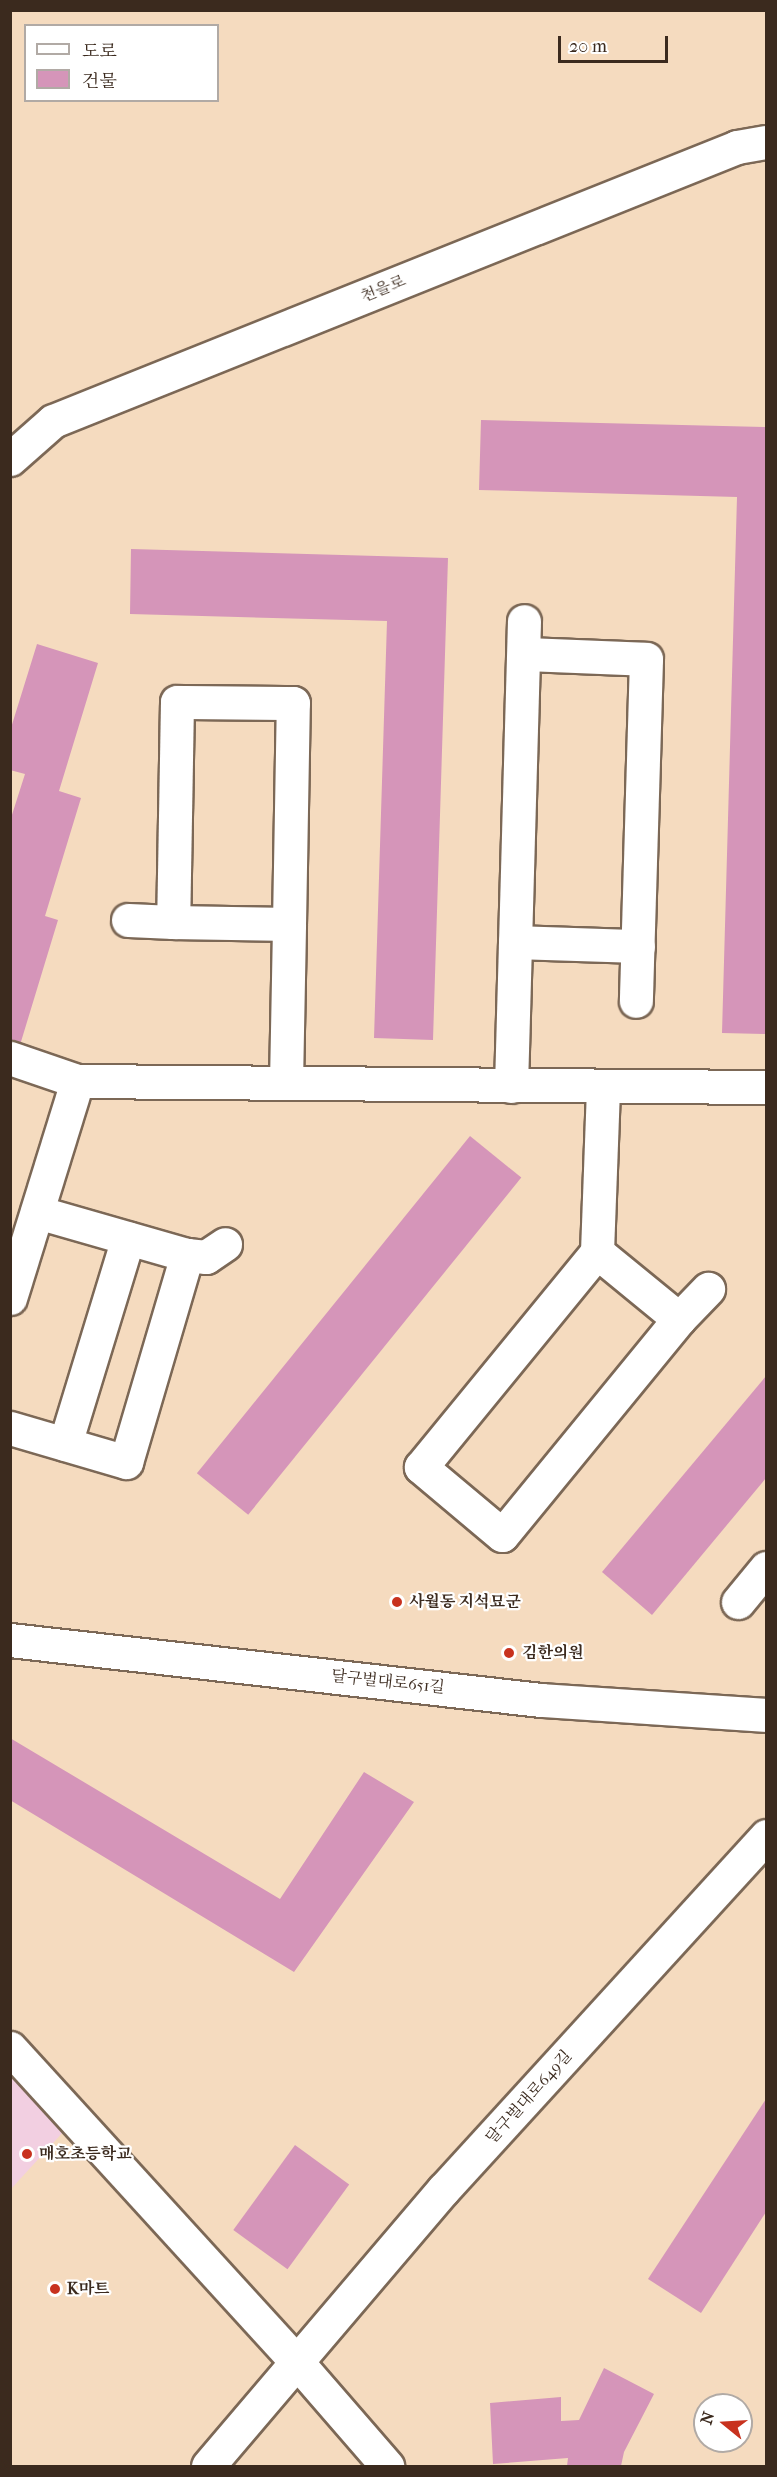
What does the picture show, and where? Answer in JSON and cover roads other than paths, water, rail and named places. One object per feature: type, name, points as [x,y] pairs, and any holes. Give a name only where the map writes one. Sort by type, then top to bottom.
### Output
[{"type":"street","name":"천을로","points":[[10,459],[53,421],[737,147],[766,142]]},
{"type":"street","points":[[511,1086],[524,621]]},
{"type":"street","points":[[524,654],[646,659],[636,1001]]},
{"type":"street","points":[[173,922],[177,702],[293,703],[286,1083]]},
{"type":"street","points":[[128,920],[289,924]]},
{"type":"street","points":[[515,942],[638,946]]},
{"type":"street","points":[[10,1058],[77,1081],[766,1087]]},
{"type":"street","points":[[10,1298],[77,1081]]},
{"type":"street","points":[[603,1087],[597,1252],[421,1467],[502,1535],[679,1319],[708,1289]]},
{"type":"street","points":[[36,1212],[187,1255],[206,1257],[225,1244]]},
{"type":"street","points":[[65,1444],[128,1238]]},
{"type":"street","points":[[597,1252],[679,1319]]},
{"type":"street","points":[[10,1428],[126,1462],[187,1255]]},
{"type":"street","points":[[738,1602],[766,1568]]},
{"type":"street","name":"달구벌대로651길","points":[[10,1640],[541,1700],[766,1715]]},
{"type":"street","name":"달구벌대로649길","points":[[207,2466],[444,2189],[766,1836]]},
{"type":"street","points":[[10,2048],[297,2362],[387,2466]]},
{"type":"place","name":"사월동 지석묘군","points":[[397,1602]]},
{"type":"place","name":"김한의원","points":[[509,1653]]},
{"type":"place","name":"매호초등학교","points":[[27,2154]]},
{"type":"place","name":"K마트","points":[[55,2289]]}]
